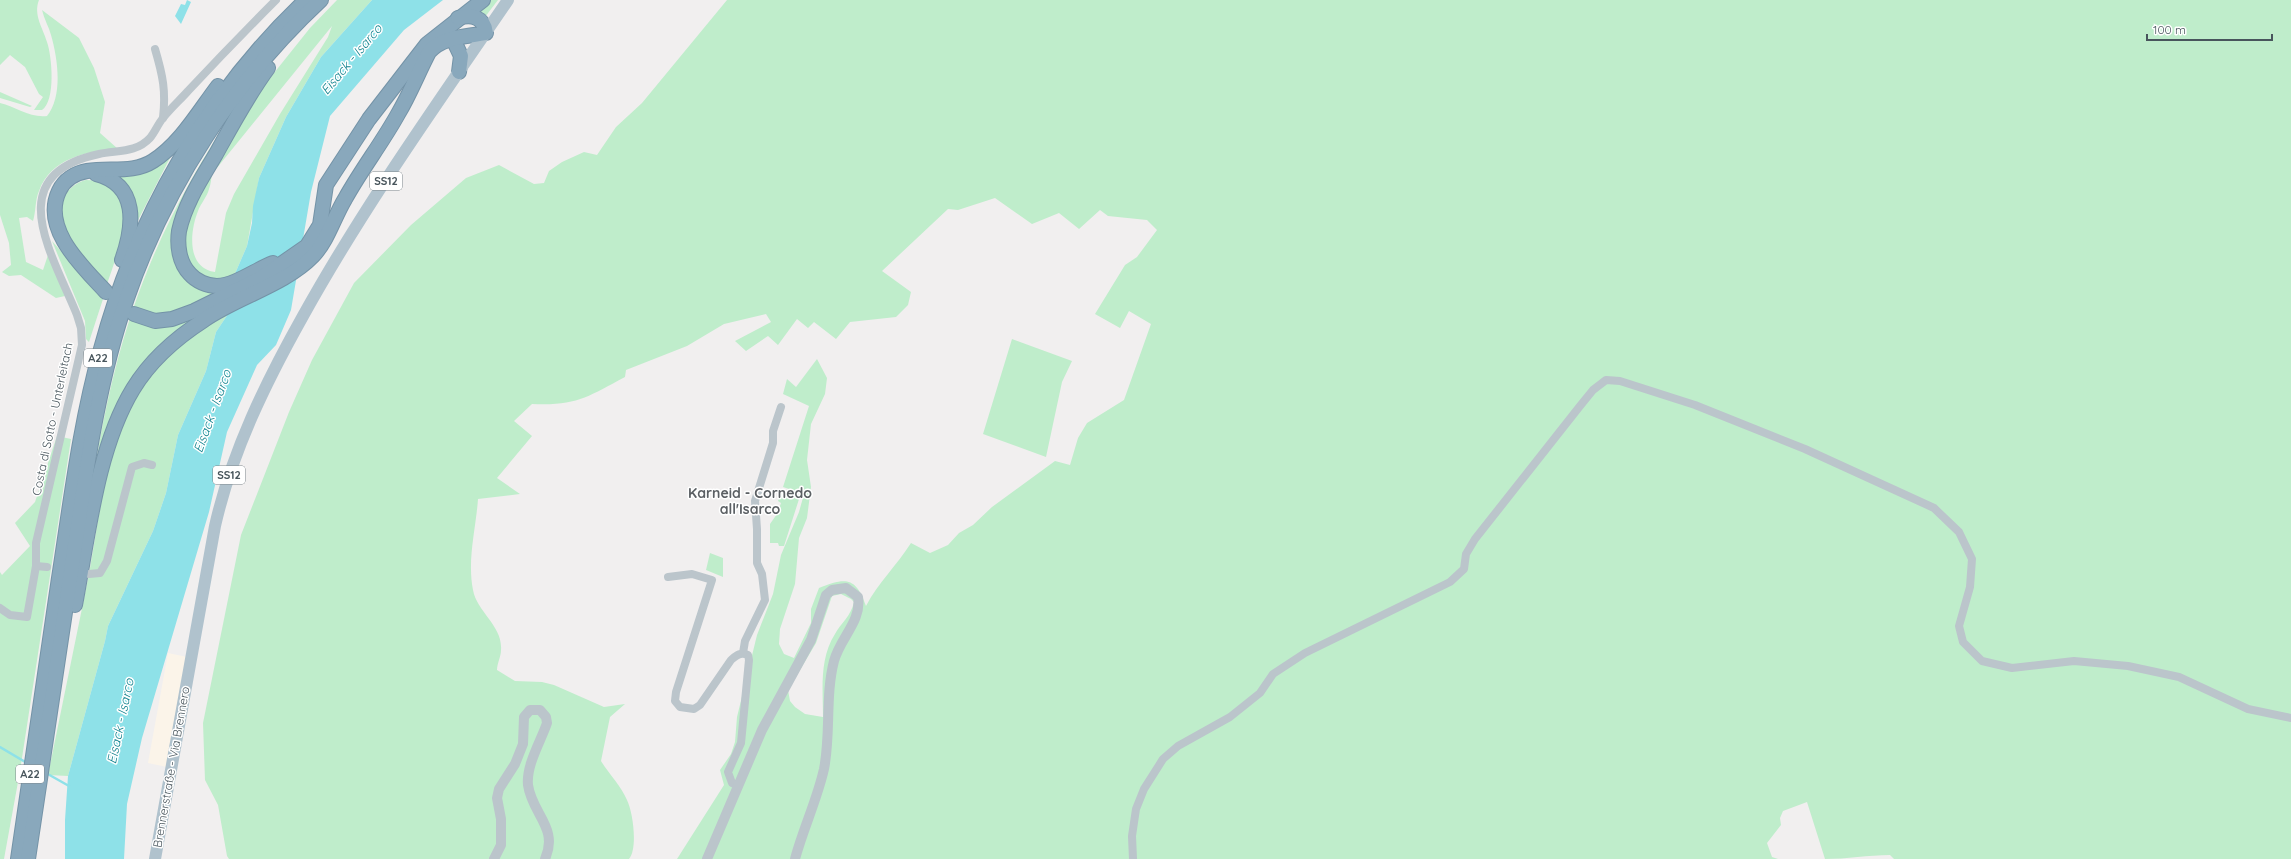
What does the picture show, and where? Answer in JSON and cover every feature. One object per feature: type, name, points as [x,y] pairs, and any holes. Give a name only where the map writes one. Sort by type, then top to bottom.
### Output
[{"type":"highway","name":"A22","points":[[28,859],[29,818],[77,462],[100,351],[113,306],[131,260],[177,164],[222,96],[279,27],[306,0]]},
{"type":"highway","name":"A22","points":[[40,738],[57,664],[95,419],[115,337],[140,263],[172,194],[208,134],[258,68],[321,0]]},
{"type":"highway","points":[[292,263],[259,268],[232,282],[216,286],[202,282],[188,271],[182,263],[178,243],[183,218],[201,179],[241,109],[264,75],[326,0]]},
{"type":"highway","points":[[309,252],[318,230],[323,193],[330,177],[369,119],[419,52],[458,18],[483,0]]},
{"type":"highway","points":[[57,664],[72,620],[106,452],[121,413],[133,390],[148,369],[165,350],[205,319],[309,252],[325,240],[345,199],[399,114],[429,52],[441,42],[453,38],[486,33],[483,23],[476,18],[466,16],[458,18]]},
{"type":"highway","points":[[106,292],[66,244],[58,230],[55,218],[56,197],[61,187],[68,179],[86,171],[136,168],[157,158],[175,141],[243,57],[279,27]]},
{"type":"highway","points":[[453,38],[461,56],[459,72]]},
{"type":"highway","points":[[86,171],[113,179],[124,191],[130,209],[127,243],[106,309],[100,351]]},
{"type":"highway","points":[[134,314],[155,321],[172,319],[210,304],[292,263]]},
{"type":"highway","name":"A22","points":[[18,859],[29,818]]},
{"type":"main road","name":"SS12","points":[[459,72],[508,0]]},
{"type":"main road","name":"Brennerstraße - Via Brennero","points":[[155,859],[188,674],[224,488],[263,392],[291,337],[350,235],[459,72]]},
{"type":"street","name":"Costa di Sotto - Unterleitach","points":[[0,608],[10,615],[27,617],[36,566],[36,543],[82,345],[81,328],[77,315],[42,229],[38,208],[42,192],[50,178],[66,165],[99,154],[131,150],[150,138],[163,118],[220,55],[276,0]]},
{"type":"street","points":[[155,49],[164,79],[166,96],[163,118]]},
{"type":"street","points":[[1133,859],[1132,836],[1136,809],[1144,789],[1163,759],[1178,746],[1230,717],[1260,693],[1273,674],[1305,653],[1450,582],[1464,569],[1466,554],[1475,540],[1593,390],[1606,380],[1620,381],[1695,406],[1805,449],[1934,508],[1959,532],[1972,559],[1970,587],[1958,626],[1963,642],[1982,661],[2012,668],[2074,661],[2128,666],[2179,677],[2248,708],[2291,718]]},
{"type":"street","points":[[743,653],[745,641],[765,600],[762,574],[757,563],[754,501],[773,443],[773,431],[781,407]]},
{"type":"street","points":[[89,574],[100,573],[107,561],[132,467],[144,463],[152,465]]},
{"type":"street","points":[[36,566],[47,567]]},
{"type":"street","points":[[668,577],[692,574],[712,580],[676,692],[675,700],[680,707],[687,709],[700,705],[731,660],[736,655],[743,653],[748,655],[749,660],[741,743],[728,772],[732,783],[737,785]]},
{"type":"street","points":[[707,859],[737,785],[762,730],[811,640],[826,595],[838,588],[846,588],[853,591],[858,597],[859,610],[840,645],[834,660],[830,686],[828,743],[824,769],[795,859]]},
{"type":"street","points":[[494,859],[501,845],[500,819],[497,798],[499,789],[515,764],[523,744],[524,717],[530,710],[540,710],[546,717],[547,723],[532,763],[528,783],[533,801],[548,831],[551,841],[545,859]]},
{"type":"shaded area","points":[[168,653],[187,657],[167,767],[148,763]]},
{"type":"green space","points":[[0,0],[39,0],[37,11],[49,49],[52,78],[49,98],[42,110],[34,110],[43,97],[39,94],[25,67],[10,55],[0,65]]},
{"type":"green space","points":[[337,0],[372,0],[321,57],[286,117],[259,178],[247,246],[234,276],[217,282],[199,276],[187,263],[183,240],[191,208],[262,88],[310,28]],"holes":[[[332,26],[328,37],[280,114],[234,194],[226,213],[215,272],[206,269],[199,264],[195,256],[192,238],[195,219],[208,192],[212,174]]]},
{"type":"green space","points":[[488,0],[498,0],[485,17],[475,9]]},
{"type":"green space","points":[[727,0],[2291,0],[2291,859],[1894,859],[1890,855],[1825,859],[1807,802],[1783,811],[1780,818],[1781,825],[1767,843],[1772,857],[1778,859],[677,859],[724,785],[720,770],[731,754],[735,742],[737,717],[757,635],[773,594],[781,555],[799,512],[804,494],[783,487],[809,406],[783,394],[787,379],[796,387],[817,359],[827,378],[825,394],[811,424],[807,460],[811,487],[807,518],[799,538],[795,584],[780,629],[779,644],[784,654],[794,658],[811,623],[811,609],[819,588],[836,582],[849,582],[858,589],[866,606],[911,543],[930,553],[948,545],[959,533],[973,525],[992,507],[1055,461],[1070,465],[1078,438],[1087,423],[1124,400],[1151,324],[1129,311],[1120,328],[1095,314],[1125,265],[1137,257],[1157,230],[1147,220],[1108,216],[1100,210],[1079,229],[1059,213],[1032,224],[995,198],[958,210],[948,209],[882,271],[911,292],[908,305],[896,317],[850,322],[836,339],[814,322],[808,328],[797,319],[778,345],[768,336],[746,351],[735,341],[771,322],[766,314],[724,324],[687,346],[626,370],[625,377],[591,395],[571,402],[532,404],[514,421],[532,436],[497,478],[520,494],[478,499],[471,556],[471,579],[475,598],[494,626],[501,641],[501,653],[497,670],[515,681],[542,682],[554,685],[604,707],[625,704],[610,717],[601,761],[622,790],[631,813],[634,839],[632,854],[629,859],[229,859],[227,856],[218,805],[205,780],[203,723],[241,535],[289,412],[312,360],[354,283],[411,225],[466,178],[499,165],[534,184],[544,183],[549,171],[562,162],[584,152],[597,155],[616,127],[642,103]],"holes":[[[841,594],[854,602],[853,607],[837,630],[826,654],[823,675],[823,717],[805,714],[795,707],[790,701],[788,690],[816,643],[832,596]]]},
{"type":"green space","points":[[42,10],[79,38],[94,68],[105,102],[100,133],[118,149],[83,154],[71,158],[61,164],[52,171],[39,191],[33,221],[27,217],[19,218],[26,262],[43,270],[48,255],[65,296],[56,298],[21,275],[9,276],[2,272],[11,265],[9,243],[0,215],[0,103],[29,114],[41,116],[47,116],[52,108],[58,77],[56,55]]},
{"type":"green space","points":[[0,92],[32,106],[30,107],[0,98]]},
{"type":"green space","points":[[236,108],[188,194],[177,262],[222,290],[186,309],[161,315],[133,309],[165,230],[191,180]]},
{"type":"green space","points":[[174,150],[133,230],[108,172]]},
{"type":"green space","points":[[86,180],[105,183],[117,192],[123,204],[124,220],[122,237],[107,284],[75,249],[65,233],[60,218],[62,203],[68,191],[73,186]]},
{"type":"green space","points":[[52,241],[103,299],[89,342],[86,339],[85,321]]},
{"type":"green space","points":[[230,311],[216,332],[206,371],[178,435],[166,493],[153,531],[108,626],[68,776],[48,775],[89,574],[103,490],[112,454],[128,410],[153,371],[187,337]]},
{"type":"green space","points":[[205,312],[151,358],[92,486],[108,401],[130,318]]},
{"type":"green space","points":[[1012,339],[1072,361],[1062,382],[1046,457],[983,434]]},
{"type":"green space","points":[[57,436],[71,439],[20,771],[4,859],[0,859],[0,572],[2,575],[30,546],[15,523],[35,502]]},
{"type":"green space","points":[[782,491],[800,496],[784,546],[779,546],[778,543],[770,543],[770,524],[777,514],[781,503],[778,501]]},
{"type":"green space","points":[[710,553],[723,558],[723,577],[706,570]]},
{"type":"water","points":[[187,0],[191,2],[181,24],[175,16],[181,4],[185,5]]},
{"type":"water","name":"Eisack - Isarco","points":[[372,0],[443,0],[404,30],[330,116],[311,192],[291,310],[276,345],[257,365],[227,432],[209,512],[142,738],[127,804],[124,859],[65,859],[65,820],[68,776],[108,626],[153,531],[166,493],[178,435],[206,371],[216,332],[230,311],[234,276],[247,246],[259,178],[286,117],[321,57]]},
{"type":"waterway","points":[[0,747],[27,763]]},
{"type":"waterway","points":[[46,773],[69,786]]},
{"type":"district","name":"Karneid - Cornedo all'Isarco","points":[[750,502]]}]
